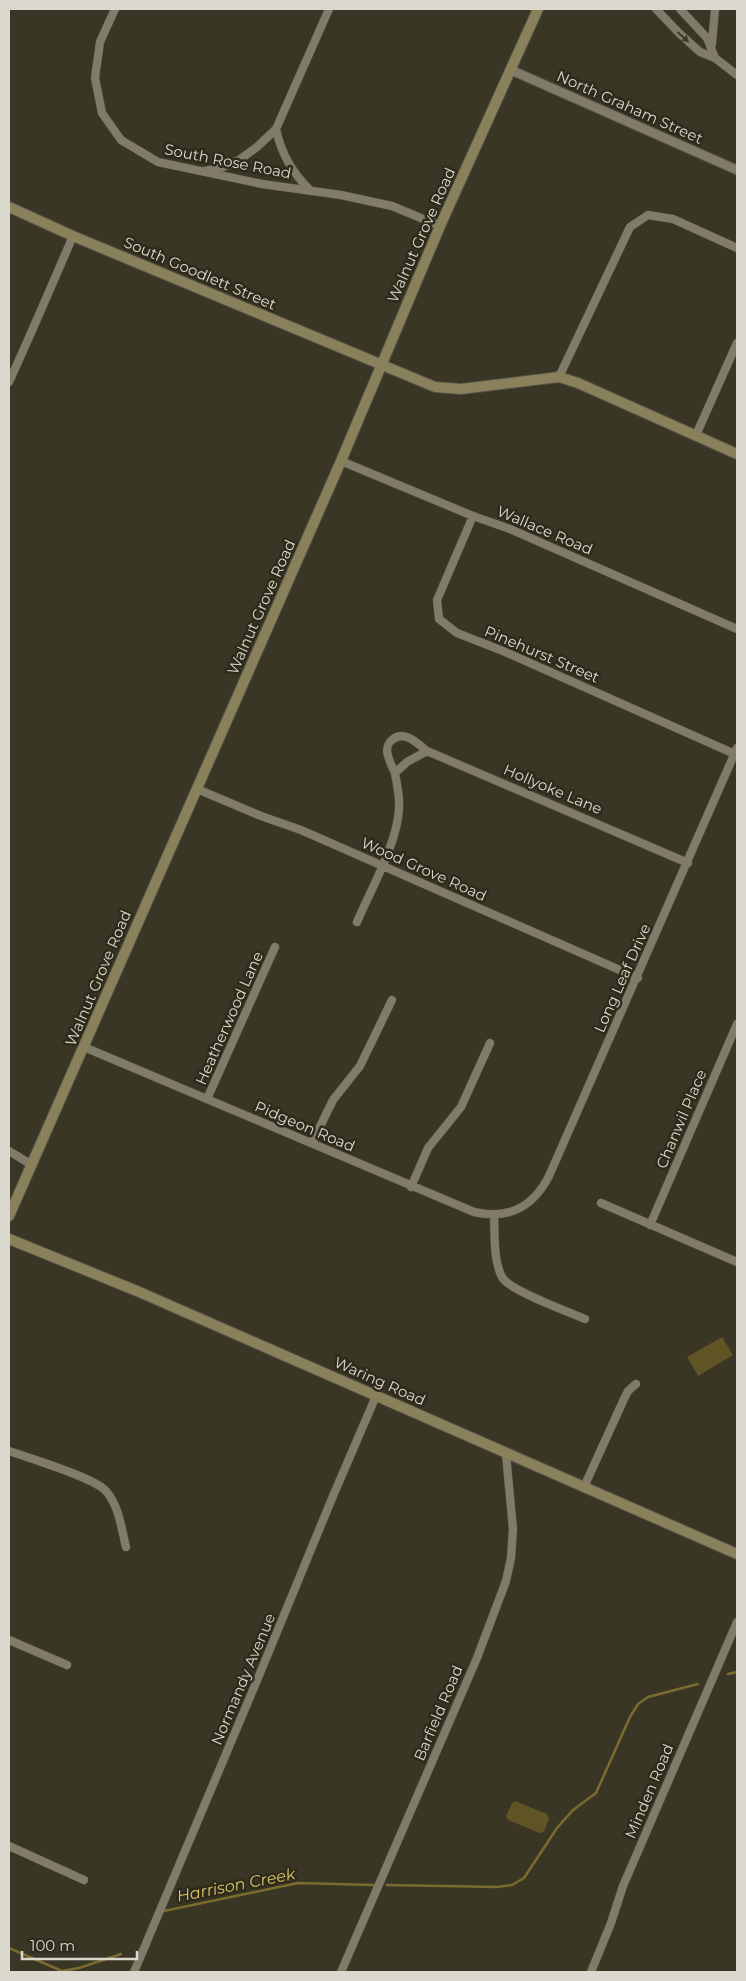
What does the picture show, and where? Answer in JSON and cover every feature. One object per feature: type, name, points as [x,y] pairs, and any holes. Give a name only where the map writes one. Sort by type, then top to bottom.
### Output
[{"type":"main road","name":"Walnut Grove Road","points":[[9,1216],[341,461],[440,226],[538,9]]},
{"type":"main road","name":"South Goodlett Street","points":[[9,207],[435,387],[461,389],[559,377]]},
{"type":"main road","points":[[559,377],[578,383],[696,434],[737,454]]},
{"type":"main road","name":"Waring Road","points":[[9,1239],[146,1295],[737,1554]]},
{"type":"street","name":"South Rose Road","points":[[115,9],[100,42],[95,78],[102,113],[121,140],[158,162],[262,184],[392,206],[440,226]]},
{"type":"street","points":[[200,172],[223,167],[239,160],[257,147],[276,129],[329,9]]},
{"type":"street","points":[[680,9],[707,38],[715,58]]},
{"type":"street","points":[[715,9],[712,43],[715,58]]},
{"type":"street","points":[[662,11],[678,33],[700,52],[715,58],[737,75]]},
{"type":"street","name":"North Graham Street","points":[[511,70],[737,170]]},
{"type":"street","points":[[276,129],[279,144],[298,179],[312,191]]},
{"type":"street","points":[[559,377],[630,227],[648,215],[672,219],[737,248]]},
{"type":"street","points":[[9,382],[74,236]]},
{"type":"street","points":[[696,434],[737,343]]},
{"type":"street","name":"Wallace Road","points":[[341,461],[473,516],[510,529],[737,629]]},
{"type":"street","name":"Pinehurst Street","points":[[473,516],[437,600],[439,619],[457,633],[736,753]]},
{"type":"street","name":"Hollyoke Lane","points":[[395,774],[387,752],[390,741],[401,736],[406,737],[427,751],[688,863]]},
{"type":"street","points":[[357,922],[393,840],[398,820],[399,798],[395,774],[407,762],[427,751]]},
{"type":"street","name":"Long Leaf Drive","points":[[518,1209],[536,1197],[549,1176],[736,753]]},
{"type":"street","name":"Wood Grove Road","points":[[197,788],[261,816],[301,830],[638,978]]},
{"type":"street","name":"Heatherwood Lane","points":[[207,1099],[275,948]]},
{"type":"street","points":[[312,1143],[333,1100],[360,1066],[392,1000]]},
{"type":"street","name":"Chanwil Place","points":[[650,1225],[737,1024]]},
{"type":"street","points":[[411,1187],[428,1148],[461,1107],[490,1043]]},
{"type":"street","name":"Pidgeon Road","points":[[84,1047],[411,1187],[474,1212],[494,1215],[518,1209]]},
{"type":"street","points":[[9,1151],[32,1165]]},
{"type":"street","points":[[601,1203],[737,1262]]},
{"type":"street","points":[[494,1215],[497,1260],[504,1280],[516,1289],[585,1318]]},
{"type":"street","points":[[584,1487],[628,1391],[636,1384]]},
{"type":"street","name":"Normandy Avenue","points":[[134,1972],[376,1396]]},
{"type":"street","points":[[9,1451],[87,1479],[104,1489],[118,1512],[126,1547]]},
{"type":"street","name":"Barfield Road","points":[[341,1972],[477,1658],[506,1581],[511,1558],[513,1530],[506,1454]]},
{"type":"street","name":"Minden Road","points":[[591,1972],[611,1923],[623,1886],[737,1622]]},
{"type":"street","points":[[9,1640],[67,1665]]},
{"type":"street","points":[[9,1846],[84,1880]]},
{"type":"shaded area","points":[[722,1337],[733,1355],[698,1376],[687,1357]]},
{"type":"shaded area","points":[[515,1801],[547,1814],[549,1819],[544,1832],[540,1833],[508,1820],[506,1816],[512,1803]]},
{"type":"waterway","name":"Harrison Creek","points":[[728,1674],[737,1672]]},
{"type":"waterway","name":"Harrison Creek","points":[[387,1885],[497,1887],[512,1885],[524,1878],[557,1828],[573,1810],[596,1793],[630,1717],[638,1704],[648,1697],[698,1684]]},
{"type":"waterway","name":"Harrison Creek","points":[[164,1911],[298,1883],[373,1885]]},
{"type":"waterway","name":"Harrison Creek","points":[[9,1948],[62,1971],[79,1968],[121,1954]]}]
